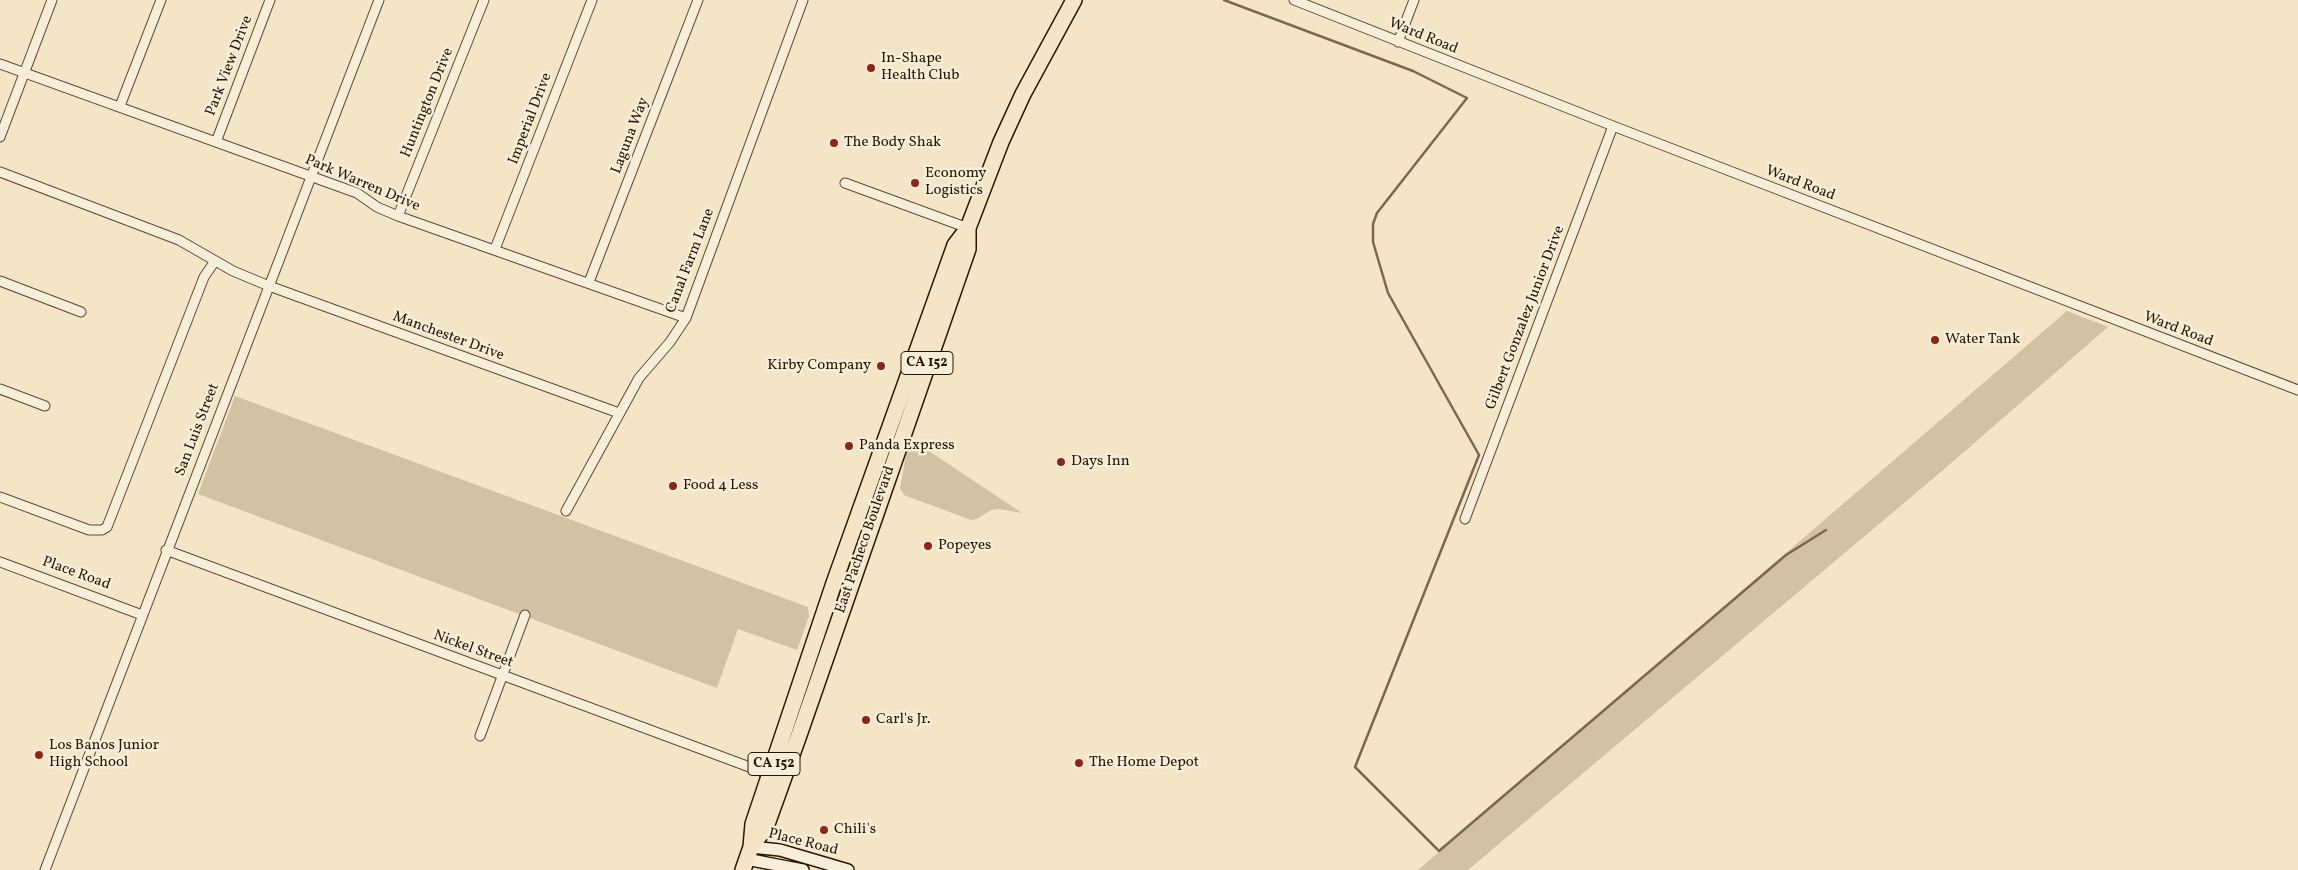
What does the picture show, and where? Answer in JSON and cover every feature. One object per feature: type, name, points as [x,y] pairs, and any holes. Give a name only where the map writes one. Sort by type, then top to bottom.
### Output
[{"type":"highway","name":"East Pacheco Boulevard","points":[[747,859],[753,824],[834,583],[955,245],[968,228],[1001,142],[1023,94],[1074,0]]},
{"type":"highway","name":"East Pacheco Boulevard","points":[[747,859],[766,828],[782,783],[968,249],[968,228]]},
{"type":"street","points":[[0,137],[52,0]]},
{"type":"street","points":[[120,106],[161,0]]},
{"type":"street","name":"Park View Drive","points":[[216,142],[270,0]]},
{"type":"street","name":"San Luis Street","points":[[45,870],[378,0]]},
{"type":"street","name":"Huntington Drive","points":[[398,216],[484,0]]},
{"type":"street","name":"Imperial Drive","points":[[495,249],[592,0]]},
{"type":"street","name":"Laguna Way","points":[[589,282],[698,0]]},
{"type":"street","name":"Canal Farm Lane","points":[[566,511],[639,378],[670,342],[686,318],[803,0]]},
{"type":"street","name":"Ward Road","points":[[1294,0],[1613,126],[2298,390]]},
{"type":"street","points":[[1398,42],[1414,0]]},
{"type":"street","name":"Park Warren Drive","points":[[0,64],[357,193],[377,207],[398,216],[589,282],[686,318]]},
{"type":"street","name":"Gilbert Gonzalez Junior Drive","points":[[1465,519],[1613,126]]},
{"type":"street","name":"Manchester Drive","points":[[0,172],[179,240],[215,261],[268,286],[619,413]]},
{"type":"street","points":[[845,183],[968,228]]},
{"type":"street","points":[[0,497],[89,530],[102,530],[107,527],[204,277],[215,261]]},
{"type":"street","points":[[0,281],[80,312]]},
{"type":"street","points":[[0,389],[45,406]]},
{"type":"street","name":"Nickel Street","points":[[166,550],[770,775]]},
{"type":"street","name":"Place Road","points":[[0,562],[142,614]]},
{"type":"street","points":[[480,736],[525,615]]},
{"type":"street","name":"Place Road","points":[[747,859],[780,850],[848,870]]},
{"type":"street","name":"Place Road","points":[[747,859],[803,870]]},
{"type":"shaded area","points":[[2067,311],[2108,327],[1942,471],[1468,870],[1418,870]]},
{"type":"shaded area","points":[[235,396],[808,607],[809,616],[797,650],[738,629],[717,688],[198,494]]},
{"type":"shaded area","points":[[909,438],[1022,513],[998,509],[991,510],[977,519],[971,520],[904,495],[900,488]]},
{"type":"waterway","points":[[1224,0],[1413,71],[1467,98],[1377,213],[1373,224],[1373,242],[1388,293],[1479,455],[1355,767],[1439,851],[1786,555],[1826,530]]},
{"type":"place","name":"In-Shape Health Club","points":[[871,68]]},
{"type":"place","name":"The Body Shak","points":[[834,143]]},
{"type":"place","name":"Economy Logistics","points":[[915,183]]},
{"type":"place","name":"Water Tank","points":[[1935,340]]},
{"type":"place","name":"Kirby Company","points":[[881,366]]},
{"type":"place","name":"Panda Express","points":[[849,446]]},
{"type":"place","name":"Days Inn","points":[[1061,462]]},
{"type":"place","name":"Food 4 Less","points":[[673,486]]},
{"type":"place","name":"Popeyes","points":[[928,546]]},
{"type":"place","name":"Carl's Jr.","points":[[866,720]]},
{"type":"place","name":"Los Banos Junior High School","points":[[39,755]]},
{"type":"place","name":"The Home Depot","points":[[1079,763]]},
{"type":"place","name":"Chili's","points":[[824,830]]}]
